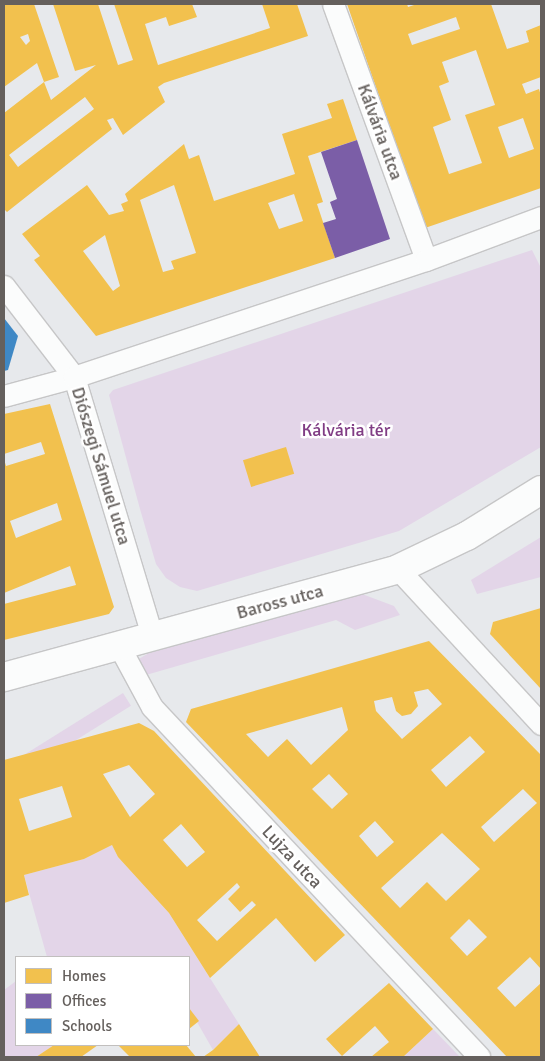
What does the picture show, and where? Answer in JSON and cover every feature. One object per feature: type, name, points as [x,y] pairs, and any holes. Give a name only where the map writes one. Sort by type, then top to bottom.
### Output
[{"type":"street","name":"Kálvária utca","points":[[333,4],[426,260]]},
{"type":"street","points":[[4,396],[74,378],[426,260],[541,217]]},
{"type":"street","name":"Diószegi Sámuel utca","points":[[4,286],[74,378],[152,636]]},
{"type":"street","name":"Baross utca","points":[[4,678],[398,569],[467,536],[541,490]]},
{"type":"street","points":[[398,569],[541,724]]},
{"type":"street","name":"Lujza utca","points":[[119,646],[152,707],[479,1057]]},
{"type":"green space","name":"Kálvária tér","points":[[532,250],[541,268],[541,447],[399,531],[197,591],[180,587],[166,578],[156,564],[140,509],[109,395],[113,390]]},
{"type":"green space","points":[[541,537],[541,577],[477,594],[471,580]]},
{"type":"green space","points":[[362,594],[394,606],[400,615],[355,630],[336,620],[146,675],[137,660],[149,653]]},
{"type":"green space","points":[[123,693],[131,706],[27,771],[19,758]]},
{"type":"green space","points":[[112,845],[118,857],[169,913],[239,1024],[213,1050],[190,1010],[190,956],[47,956],[24,875],[84,859]]},
{"type":"green space","points":[[15,982],[15,1046],[52,1046],[36,1057],[4,1057],[4,990]]},
{"type":"green space","points":[[433,1029],[460,1057],[403,1057]]},
{"type":"building: Homes","points":[[4,4],[34,4],[59,77],[44,82],[37,63],[4,87]],"holes":[[[28,34],[30,41],[26,45],[20,37]]]},
{"type":"building: Homes","points":[[53,4],[98,4],[118,65],[133,60],[114,4],[192,4],[197,17],[169,26],[166,17],[145,24],[158,65],[270,28],[262,4],[297,4],[308,36],[164,83],[158,87],[165,102],[123,135],[113,118],[107,120],[112,129],[7,212],[4,209],[4,113],[44,82],[51,100],[96,65],[75,71]],"holes":[[[85,97],[94,109],[18,167],[9,155]]]},
{"type":"building: Homes","points":[[347,4],[407,4],[408,7],[417,4],[491,4],[507,49],[529,42],[526,31],[541,25],[541,77],[522,84],[526,94],[539,89],[541,96],[541,188],[425,228]],"holes":[[[456,17],[460,29],[412,45],[408,34]],[[476,50],[495,105],[465,115],[482,163],[449,174],[433,127],[451,120],[439,86],[449,82],[442,62]],[[523,118],[534,149],[509,158],[498,127]]]},
{"type":"building: Homes","points":[[343,99],[357,140],[308,156],[323,202],[317,204],[335,258],[96,336],[34,260],[40,256],[22,234],[87,185],[109,215],[124,211],[121,204],[128,201],[125,194],[184,144],[189,159],[199,155],[214,201],[295,174],[282,134],[332,118],[327,104]],"holes":[[[174,185],[196,253],[171,261],[174,269],[163,272],[140,200]],[[294,194],[303,221],[279,229],[268,203]],[[105,235],[120,286],[113,291],[83,251]]]},
{"type":"building: Homes","points":[[50,404],[114,607],[109,614],[4,640],[4,604],[76,585],[70,566],[4,593],[4,459],[6,466],[45,454],[41,442],[4,454],[4,414]],"holes":[[[57,503],[62,520],[16,538],[10,521]]]},
{"type":"building: Homes","points":[[286,447],[294,474],[251,487],[243,460]]},
{"type":"building: Homes","points":[[541,608],[541,689],[490,634],[493,622]]},
{"type":"building: Homes","points":[[429,641],[541,755],[541,969],[530,957],[497,988],[515,1007],[541,983],[541,1057],[507,1057],[186,722],[191,709]],"holes":[[[428,689],[442,704],[402,739],[376,711],[374,701],[392,697],[396,711],[402,716],[411,714],[418,706],[414,692]],[[342,707],[348,730],[311,765],[287,739],[268,757],[246,734]],[[470,736],[485,752],[446,787],[431,770]],[[329,774],[348,794],[332,809],[312,789]],[[523,789],[537,803],[494,842],[481,827]],[[375,821],[394,842],[377,857],[359,836]],[[442,833],[480,869],[446,901],[427,882],[400,908],[381,888]],[[469,919],[487,937],[467,956],[450,938]]]},
{"type":"building: Homes","points":[[139,723],[154,731],[345,935],[315,962],[276,918],[210,978],[169,913],[118,857],[112,845],[84,859],[24,875],[29,895],[4,903],[4,760]],"holes":[[[129,765],[155,794],[130,817],[103,774]],[[62,786],[72,817],[29,831],[19,799]],[[181,824],[205,852],[187,867],[163,840]],[[237,883],[240,887],[228,899],[240,912],[252,901],[256,905],[217,941],[197,920]]]},
{"type":"building: Homes","points":[[389,983],[433,1029],[403,1057],[371,1057],[389,1042],[375,1026],[342,1056],[326,1039]]},
{"type":"building: Homes","points":[[190,1009],[199,1021],[190,1028]]},
{"type":"building: Homes","points":[[239,1024],[260,1057],[203,1057],[213,1050]]},
{"type":"building: Homes","points":[[52,1046],[97,1046],[81,1057],[36,1057]]},
{"type":"building: Homes","points":[[119,1046],[187,1046],[196,1057],[130,1057]]},
{"type":"building: Offices","points":[[357,140],[390,239],[335,258],[323,223],[336,219],[330,202],[337,199],[321,152]]},
{"type":"building: Schools","points":[[4,318],[18,336],[8,370],[4,371]]}]
